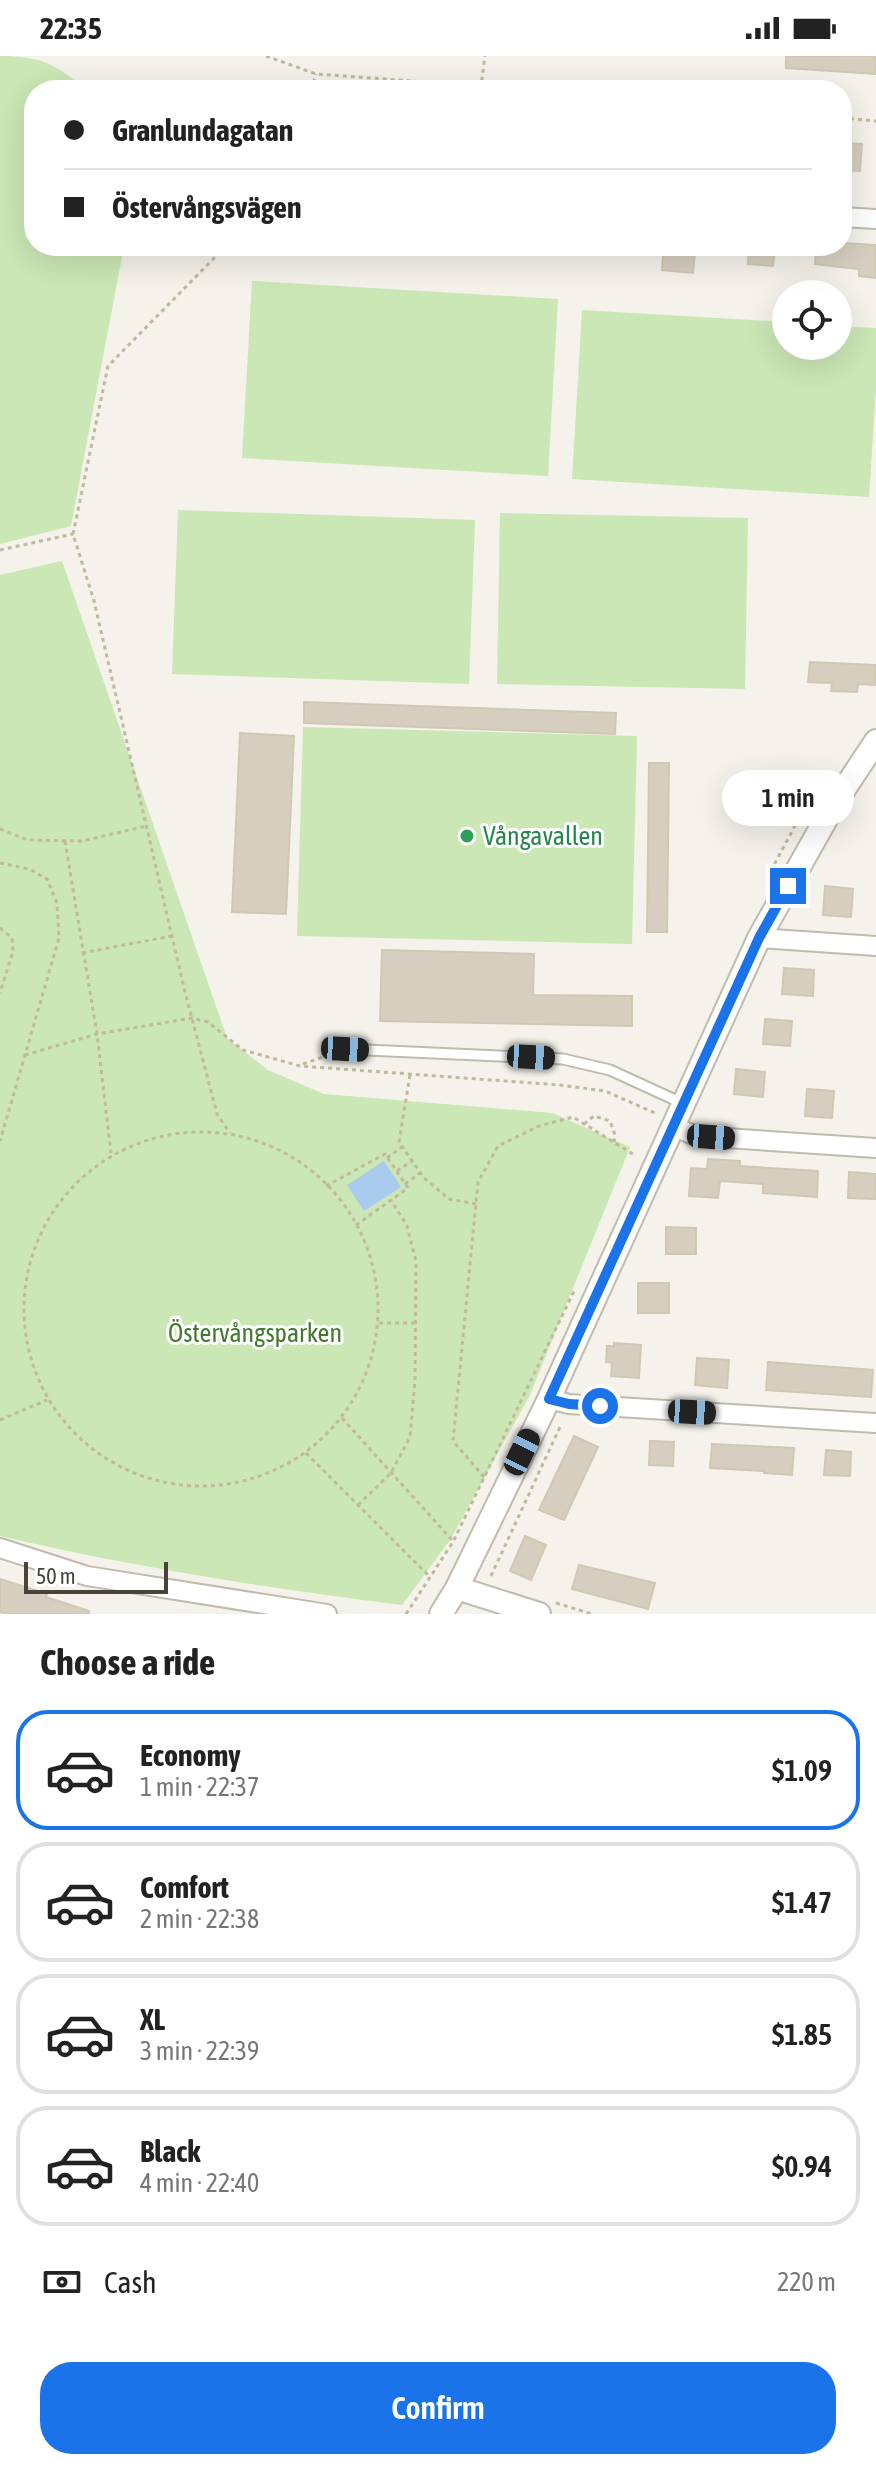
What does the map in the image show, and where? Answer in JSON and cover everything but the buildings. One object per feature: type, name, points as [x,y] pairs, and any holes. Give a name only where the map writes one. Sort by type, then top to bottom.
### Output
[{"type":"street","points":[[852,218],[876,219]]},
{"type":"street","points":[[441,1614],[457,1588],[549,1399],[665,1120],[684,1104],[759,938],[835,803],[876,741]]},
{"type":"street","points":[[759,938],[876,946]]},
{"type":"street","points":[[665,1120],[691,1134],[711,1137],[876,1148]]},
{"type":"street","points":[[549,1399],[569,1404],[876,1423]]},
{"type":"street","points":[[0,1548],[87,1576],[327,1614]]},
{"type":"street","points":[[457,1588],[539,1614]]},
{"type":"lane","points":[[345,1049],[563,1059],[610,1070],[684,1104]]},
{"type":"path","points":[[266,56],[316,74],[398,80]]},
{"type":"path","points":[[482,80],[485,56]]},
{"type":"path","points":[[314,80],[316,74]]},
{"type":"path","points":[[852,119],[876,121]]},
{"type":"path","points":[[216,256],[108,366],[73,534],[94,601],[217,1114],[231,1134]]},
{"type":"path","points":[[0,550],[73,534]]},
{"type":"path","points":[[0,829],[28,840],[82,841],[147,826]]},
{"type":"path","points":[[65,841],[97,1034],[111,1155]]},
{"type":"path","points":[[0,863],[29,869],[47,879],[57,903],[59,938],[0,1141]]},
{"type":"path","points":[[0,928],[12,938],[13,951],[0,993]]},
{"type":"path","points":[[82,953],[172,936]]},
{"type":"path","points":[[25,1055],[97,1034],[192,1018],[208,1022],[243,1050],[300,1066],[605,1091],[665,1120]]},
{"type":"path","points":[[300,1066],[345,1049]]},
{"type":"path","points":[[410,1075],[399,1142],[420,1173],[449,1199],[476,1204]]},
{"type":"path","points":[[584,1124],[594,1116],[610,1121],[614,1142]]},
{"type":"path","points":[[484,1477],[453,1441],[478,1182],[498,1146],[539,1126],[573,1117],[637,1157]]},
{"type":"path","points":[[231,1134],[266,1144],[313,1171],[350,1212],[373,1262],[377,1323],[368,1370],[342,1418],[306,1453],[253,1480],[195,1488],[136,1476],[85,1446],[47,1400],[26,1348],[23,1292],[37,1238],[68,1190],[111,1155],[160,1136],[231,1134]]},
{"type":"path","points":[[387,1158],[402,1147]]},
{"type":"path","points":[[326,1186],[385,1154],[408,1188],[356,1225]]},
{"type":"path","points":[[397,1171],[412,1161]]},
{"type":"path","points":[[405,1184],[420,1173]]},
{"type":"path","points":[[358,1505],[391,1473],[410,1437],[415,1381],[416,1261],[407,1226],[391,1200]]},
{"type":"path","points":[[377,1323],[416,1323]]},
{"type":"path","points":[[0,1420],[47,1400]]},
{"type":"path","points":[[342,1418],[453,1542]]},
{"type":"path","points":[[306,1453],[429,1576]]},
{"type":"green space","points":[[0,56],[47,63],[74,80],[24,80],[24,256],[122,256],[71,526],[0,544]]},
{"type":"green space","points":[[252,281],[558,299],[548,476],[242,458]]},
{"type":"green space","points":[[582,310],[772,321],[772,360],[852,360],[852,327],[876,328],[876,390],[869,497],[572,479]]},
{"type":"green space","points":[[178,510],[475,520],[469,684],[172,674]]},
{"type":"green space","points":[[500,513],[748,518],[745,689],[497,684]]},
{"type":"green space","name":"Östervångsparken","points":[[62,561],[227,1038],[268,1070],[324,1094],[552,1113],[630,1147],[530,1395],[450,1540],[402,1605],[200,1576],[0,1536],[0,575]]},
{"type":"green space","name":"Vångavallen","points":[[303,727],[637,736],[632,944],[297,936]]},
{"type":"water","points":[[384,1161],[401,1187],[364,1211],[347,1185]]},
{"type":"place","name":"Vångavallen","points":[[467,836]]},
{"type":"route","points":[[600,1406],[549,1399],[759,938],[788,886]]}]
